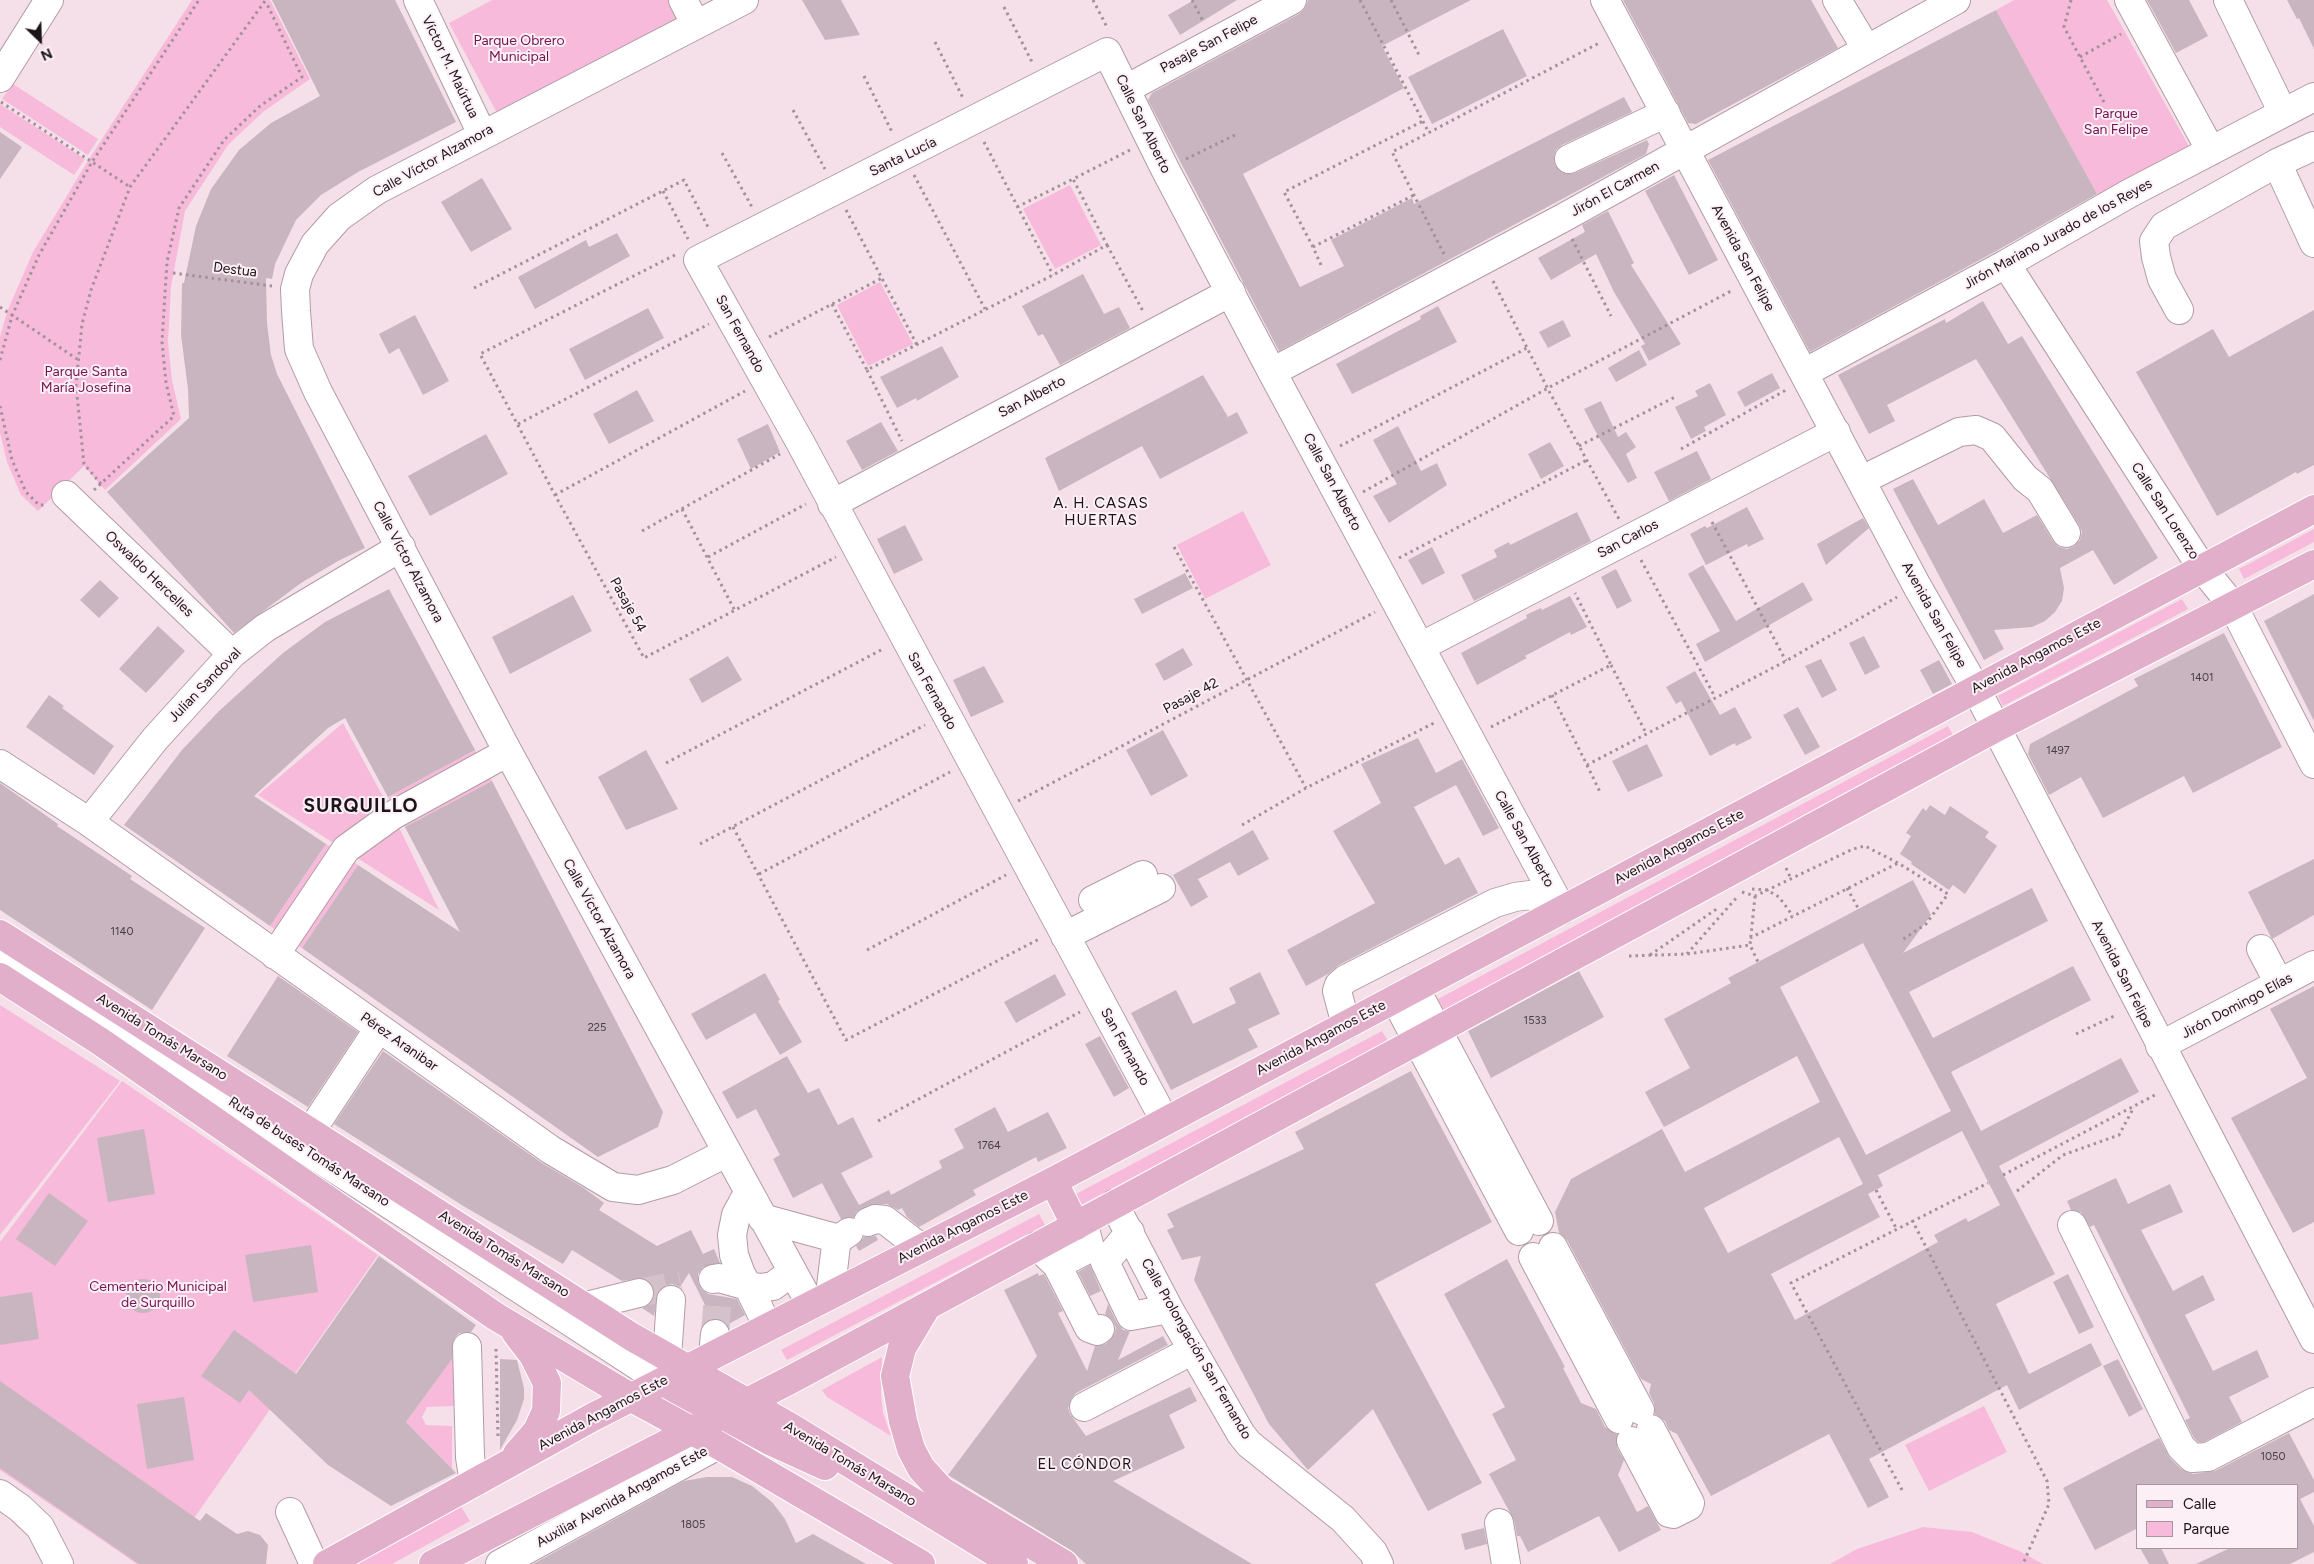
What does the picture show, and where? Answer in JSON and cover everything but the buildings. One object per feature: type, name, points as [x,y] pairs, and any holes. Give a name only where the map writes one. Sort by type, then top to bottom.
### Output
[{"type":"main road","name":"Avenida Angamos Este","points":[[327,1564],[632,1398],[672,1369],[714,1345],[768,1327],[1053,1181],[2314,509]]},
{"type":"main road","points":[[433,1564],[747,1403],[1037,1246],[1088,1239],[1114,1204],[1996,728],[2233,606],[2312,569]]},
{"type":"main road","name":"Avenida Tomás Marsano","points":[[0,934],[586,1306],[672,1369],[747,1403],[1014,1564]]},
{"type":"main road","points":[[0,976],[101,1042],[501,1319],[632,1398],[718,1445],[922,1564]]},
{"type":"main road","points":[[1053,1181],[1088,1239]]},
{"type":"main road","points":[[928,1304],[902,1348],[896,1376],[903,1421],[911,1449],[920,1468],[941,1490],[1064,1564]]},
{"type":"main road","points":[[501,1319],[534,1355],[547,1383],[546,1411],[537,1430],[504,1466]]},
{"type":"main road","points":[[672,1369],[723,1415],[770,1441],[940,1520]]},
{"type":"street","points":[[0,78],[49,0]]},
{"type":"street","name":"Víctor M. Maúrtua","points":[[418,0],[482,134]]},
{"type":"street","points":[[683,0],[696,25]]},
{"type":"street","name":"Pasaje San Felipe","points":[[1126,89],[1292,0]]},
{"type":"street","name":"Avenida San Felipe","points":[[1605,0],[1917,586],[1976,689],[2314,1339]]},
{"type":"street","points":[[1837,0],[1866,48]]},
{"type":"street","name":"Jirón El Carmen","points":[[1272,372],[1561,219],[1866,48],[1956,0]]},
{"type":"street","points":[[2129,0],[2211,151]]},
{"type":"street","points":[[2228,0],[2304,108]]},
{"type":"street","name":"Calle Víctor Alzamora","points":[[732,3],[696,25],[482,134],[377,190],[339,217],[315,244],[299,274],[295,289],[299,349],[318,392],[508,752],[726,1153],[792,1272],[820,1300]]},
{"type":"street","name":"Santa Lucía","points":[[709,255],[1107,52]]},
{"type":"street","name":"Calle San Alberto","points":[[1107,52],[1165,169],[1272,372],[1454,713],[1562,910]]},
{"type":"street","name":"Jirón Mariano Jurado de los Reyes","points":[[1805,376],[2130,193],[2211,151],[2304,108]]},
{"type":"street","points":[[1569,159],[1666,113]]},
{"type":"street","points":[[2180,310],[2162,279],[2154,241],[2164,226],[2276,164],[2314,146]]},
{"type":"street","points":[[2276,164],[2314,242]]},
{"type":"street","name":"San Fernando","points":[[709,255],[729,314],[800,442],[853,544],[1165,1121]]},
{"type":"street","name":"Calle San Lorenzo","points":[[2006,264],[2202,568],[2233,606],[2314,764]]},
{"type":"street","name":"San Alberto","points":[[829,498],[912,461],[1231,292]]},
{"type":"street","points":[[1862,480],[1959,432],[1976,430],[1992,437],[2025,478],[2040,490],[2066,532]]},
{"type":"street","name":"San Carlos","points":[[1420,647],[1836,432]]},
{"type":"street","name":"Oswaldo Hercelles","points":[[72,500],[232,654]]},
{"type":"street","name":"Julian Sandoval","points":[[89,822],[155,739],[232,654],[265,628],[401,547]]},
{"type":"street","points":[[275,955],[346,849],[393,815],[508,752]]},
{"type":"street","name":"Pérez Aranibar","points":[[0,764],[89,822],[551,1150],[614,1187],[638,1190],[673,1180],[726,1153]]},
{"type":"street","points":[[1061,927],[1152,881]]},
{"type":"street","points":[[1346,1025],[1337,991],[1346,979],[1495,903],[1514,897],[1530,895],[1562,910]]},
{"type":"street","points":[[2261,949],[2279,983]]},
{"type":"street","name":"Ruta de buses Tomás Marsano","points":[[0,951],[618,1354],[672,1369]]},
{"type":"street","name":"Jirón Domingo Elías","points":[[2160,1046],[2314,965]]},
{"type":"street","points":[[1405,994],[1529,1226]]},
{"type":"street","points":[[311,1131],[379,1028]]},
{"type":"street","points":[[748,1193],[736,1215],[732,1234],[734,1255],[741,1274],[768,1327]]},
{"type":"street","name":"Calle Prolongación San Fernando","points":[[1114,1204],[1169,1309],[1241,1434],[1250,1444],[1344,1519],[1373,1552],[1379,1564]]},
{"type":"street","points":[[762,1218],[852,1231]]},
{"type":"street","points":[[820,1300],[836,1245],[852,1231],[874,1219],[885,1220],[921,1248]]},
{"type":"street","points":[[2072,1225],[2181,1448],[2192,1458],[2208,1457],[2314,1402]]},
{"type":"street","points":[[1057,1265],[1088,1239],[1130,1232]]},
{"type":"street","points":[[1088,1239],[1129,1317],[1169,1309]]},
{"type":"street","points":[[1037,1246],[1057,1265],[1089,1328],[1097,1331],[1100,1329]]},
{"type":"street","points":[[1543,1252],[1635,1425]]},
{"type":"street","points":[[717,1280],[761,1288],[773,1286],[792,1272]]},
{"type":"street","points":[[672,1369],[679,1289]]},
{"type":"street","points":[[586,1306],[639,1293]]},
{"type":"street","points":[[467,1347],[470,1457],[474,1483]]},
{"type":"street","points":[[1084,1407],[1193,1350]]},
{"type":"street","points":[[618,1354],[632,1398]]},
{"type":"street","name":"Auxiliar Avenida Angamos Este","points":[[500,1564],[718,1445]]},
{"type":"street","points":[[0,1494],[20,1508],[40,1527],[59,1564]]},
{"type":"street","points":[[290,1512],[314,1564]]},
{"type":"street","points":[[1499,1523],[1506,1564]]},
{"type":"path","points":[[0,360],[12,316],[38,255],[92,162],[198,0]]},
{"type":"path","points":[[1093,0],[1109,32],[1107,52]]},
{"type":"path","points":[[1360,0],[1429,133]]},
{"type":"path","points":[[1391,0],[1419,55]]},
{"type":"path","points":[[2071,0],[2064,27],[2105,104]]},
{"type":"path","points":[[0,406],[12,460],[26,492],[39,505],[72,500],[101,484],[174,416],[166,384],[162,342],[167,262],[180,208],[224,140],[260,106],[302,77],[265,1],[130,187],[91,290],[82,324],[77,359],[76,385],[84,464],[101,484]]},
{"type":"path","points":[[1004,7],[1043,85]]},
{"type":"path","points":[[1455,276],[1392,152],[1622,32]]},
{"type":"path","points":[[2080,57],[2122,33]]},
{"type":"path","points":[[935,42],[1017,207],[1053,274]]},
{"type":"path","points":[[864,76],[985,309]]},
{"type":"path","points":[[0,102],[130,187]]},
{"type":"path","points":[[793,110],[917,345]]},
{"type":"path","points":[[1321,265],[1284,192],[1423,121]]},
{"type":"path","points":[[1165,169],[1235,135]]},
{"type":"path","points":[[1017,207],[1150,139]]},
{"type":"path","points":[[722,153],[764,227]]},
{"type":"path","points":[[1073,179],[1155,332]]},
{"type":"path","points":[[474,288],[684,180],[709,255]]},
{"type":"path","points":[[663,191],[709,255]]},
{"type":"path","points":[[1313,247],[1414,195]]},
{"type":"path","points":[[1561,219],[1611,316]]},
{"type":"path","points":[[867,370],[1107,245]]},
{"type":"path","name":"Pasaje 54","points":[[709,255],[686,250],[480,354],[644,658],[836,556],[853,544]]},
{"type":"path","points":[[1483,261],[1548,388],[1714,697]]},
{"type":"path","name":"Destua","points":[[173,274],[295,289]]},
{"type":"path","points":[[748,348],[882,278]]},
{"type":"path","points":[[1343,504],[1548,388],[1754,279]]},
{"type":"path","points":[[832,304],[912,461]]},
{"type":"path","points":[[0,308],[77,359]]},
{"type":"path","points":[[518,424],[729,314]]},
{"type":"path","points":[[1318,458],[1527,348]]},
{"type":"path","points":[[1681,449],[1805,376]]},
{"type":"path","points":[[555,495],[765,380]]},
{"type":"path","points":[[1579,446],[1675,397]]},
{"type":"path","points":[[642,531],[800,442]]},
{"type":"path","points":[[1378,569],[1587,460]]},
{"type":"path","points":[[708,557],[829,498]]},
{"type":"path","points":[[1700,501],[1786,661]]},
{"type":"path","points":[[682,509],[734,611]]},
{"type":"path","points":[[1174,547],[1306,788]]},
{"type":"path","points":[[1564,572],[1646,733]]},
{"type":"path","points":[[1587,765],[1786,661],[1917,586]]},
{"type":"path","name":"Pasaje 42","points":[[998,811],[1395,601]]},
{"type":"path","points":[[666,763],[904,638]]},
{"type":"path","points":[[1469,739],[1611,665]]},
{"type":"path","points":[[1552,695],[1600,792]]},
{"type":"path","points":[[1242,824],[1306,788],[1454,713]]},
{"type":"path","points":[[700,844],[945,714]]},
{"type":"path","points":[[759,874],[971,761]]},
{"type":"path","points":[[733,827],[846,1040],[1061,927]]},
{"type":"path","points":[[1742,892],[1755,896],[1853,849],[1864,846],[1898,863],[1948,894],[1926,924],[1902,940]]},
{"type":"path","points":[[1750,938],[1898,863]]},
{"type":"path","points":[[867,950],[1027,864]]},
{"type":"path","points":[[1787,870],[1791,879]]},
{"type":"path","points":[[1848,888],[1858,908]]},
{"type":"path","points":[[1650,955],[1742,892],[1750,889],[1767,890],[1780,897],[1793,916]]},
{"type":"path","points":[[1687,954],[1742,892]]},
{"type":"path","points":[[1755,896],[1750,945],[1758,962]]},
{"type":"path","points":[[1629,956],[1687,954],[1750,945]]},
{"type":"path","points":[[878,1121],[1100,1002]]},
{"type":"path","points":[[2076,1034],[2114,1016]]},
{"type":"path","points":[[2004,1175],[2155,1095]]},
{"type":"path","points":[[2017,1191],[2063,1155],[2119,1135],[2135,1106]]},
{"type":"path","points":[[1902,1490],[1792,1283],[1896,1228],[1988,1183]]},
{"type":"path","points":[[1876,1190],[1896,1228]]},
{"type":"path","points":[[1912,1220],[2047,1481],[2049,1504],[2023,1564]]},
{"type":"path","points":[[501,1319],[504,1466]]},
{"type":"green space","name":"Parque Santa María Josefina","points":[[192,0],[270,0],[310,79],[263,112],[228,145],[185,211],[171,287],[168,342],[172,380],[181,419],[105,490],[84,466],[38,511],[21,495],[7,462],[0,433],[0,337],[7,312],[33,252],[89,159]]},
{"type":"green space","name":"Parque Obrero Municipal","points":[[492,0],[670,0],[680,20],[498,115],[449,23]]},
{"type":"green space","name":"Parque San Felipe","points":[[2014,0],[2107,0],[2190,148],[2099,198],[1996,10]]},
{"type":"green space","points":[[13,84],[98,139],[88,155],[2,99]]},
{"type":"green space","points":[[0,104],[85,159],[74,175],[0,127]]},
{"type":"green space","points":[[1070,185],[1101,245],[1055,269],[1023,209]]},
{"type":"green space","points":[[880,282],[913,344],[868,366],[837,305]]},
{"type":"green space","points":[[1243,511],[1271,565],[1205,599],[1177,545]]},
{"type":"green space","points":[[2314,529],[2314,542],[2244,579],[2239,569]]},
{"type":"green space","points":[[2182,599],[2188,609],[2003,706],[1998,696]]},
{"type":"green space","points":[[343,723],[393,815],[439,910],[258,795]]},
{"type":"green space","points":[[1948,726],[1955,739],[1445,1012],[1438,999]]},
{"type":"green space","points":[[475,750],[479,757],[392,804],[388,797]]},
{"type":"green space","points":[[488,773],[492,781],[405,827],[400,820]]},
{"type":"green space","points":[[326,844],[333,848],[277,931],[270,926]]},
{"type":"green space","points":[[350,859],[358,865],[302,948],[294,943]]},
{"type":"green space","points":[[0,1005],[120,1081],[0,1235]]},
{"type":"green space","points":[[1382,1031],[1388,1041],[1081,1205],[1076,1194]]},
{"type":"green space","name":"Cementerio Municipal de Surquillo","points":[[122,1081],[378,1255],[162,1564],[137,1564],[0,1470],[0,1242]]},
{"type":"green space","points":[[1039,1214],[1045,1225],[787,1360],[781,1350]]},
{"type":"green space","points":[[456,1353],[456,1406],[427,1407],[422,1417],[426,1425],[452,1426],[452,1469],[406,1422]]},
{"type":"green space","points":[[882,1357],[881,1394],[883,1413],[891,1436],[827,1397],[822,1390]]},
{"type":"green space","points":[[1984,1406],[2007,1452],[1929,1491],[1905,1445]]},
{"type":"green space","points":[[460,1505],[470,1521],[392,1564],[352,1564]]},
{"type":"green space","points":[[1923,1527],[1972,1532],[2019,1551],[2043,1564],[1830,1564],[1857,1549]]},
{"type":"tunnel","points":[[715,1334],[719,1282]]},
{"type":"tunnel","points":[[639,1293],[681,1284]]},
{"type":"district","name":"A. H. CASAS HUERTAS","points":[[1101,512]]},
{"type":"district","name":"SURQUILLO","points":[[361,806]]},
{"type":"district","name":"EL CÓNDOR","points":[[1085,1465]]}]
